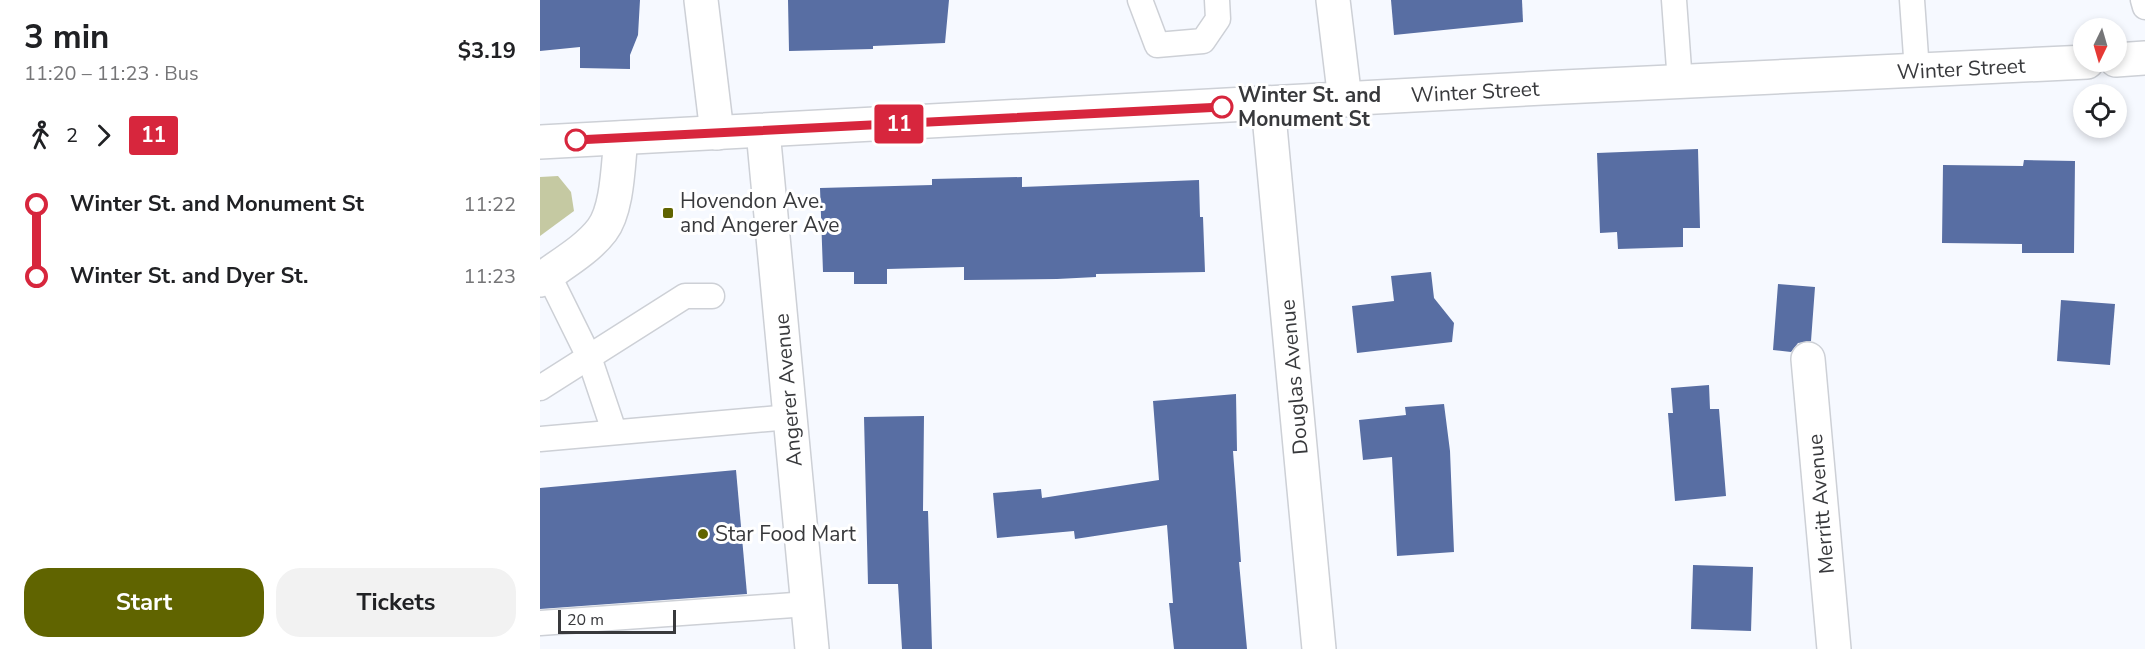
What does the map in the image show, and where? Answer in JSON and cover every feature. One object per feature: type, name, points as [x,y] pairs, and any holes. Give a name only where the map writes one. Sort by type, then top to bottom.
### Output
[{"type":"street","points":[[701,0],[717,133]]},
{"type":"street","points":[[1333,0],[1345,100]]},
{"type":"street","points":[[2127,59],[2145,58]]},
{"type":"street","name":"Winter Street","points":[[540,142],[1268,105],[1563,87],[2073,63]]},
{"type":"street","name":"Douglas Avenue","points":[[1268,105],[1319,649]]},
{"type":"street","name":"Angerer Avenue","points":[[763,131],[812,649]]},
{"type":"street","points":[[544,277],[582,249],[603,229],[613,203],[621,138]]},
{"type":"street","name":"Merritt Avenue","points":[[1808,359],[1834,649]]},
{"type":"lane","points":[[1140,0],[1157,45],[1203,41],[1218,19],[1217,0]]},
{"type":"lane","points":[[1674,0],[1680,83]]},
{"type":"lane","points":[[1912,0],[1917,71]]},
{"type":"lane","points":[[2143,0],[2145,8]]},
{"type":"lane","points":[[544,277],[589,357],[614,431]]},
{"type":"lane","points":[[540,388],[685,296],[712,296]]},
{"type":"lane","points":[[540,439],[790,417]]},
{"type":"lane","points":[[540,623],[808,604]]},
{"type":"green space","points":[[558,176],[571,192],[574,211],[540,236],[540,177]]},
{"type":"building","points":[[540,0],[640,0],[638,35],[630,55],[630,69],[580,68],[580,47],[540,51]]},
{"type":"building","points":[[788,0],[949,0],[945,43],[873,46],[873,49],[789,51]]},
{"type":"building","points":[[1391,0],[1522,0],[1523,22],[1394,35]]},
{"type":"building","points":[[1698,149],[1700,228],[1683,228],[1683,247],[1618,249],[1617,232],[1600,233],[1597,153]]},
{"type":"building","points":[[2024,160],[2075,161],[2074,253],[2022,253],[2022,244],[1942,243],[1943,165],[2023,166]]},
{"type":"building","points":[[1022,177],[1022,187],[1199,180],[1205,272],[1096,274],[1096,277],[1057,279],[964,280],[964,267],[887,269],[887,284],[854,284],[854,272],[823,272],[820,188],[932,185],[932,179]]},
{"type":"building","points":[[1431,272],[1434,298],[1454,323],[1452,342],[1357,353],[1352,306],[1394,301],[1391,276]]},
{"type":"building","points":[[1778,284],[1815,287],[1811,341],[1798,343],[1791,352],[1773,350]]},
{"type":"building","points":[[2061,300],[2115,304],[2110,365],[2057,361]]},
{"type":"building","points":[[1709,385],[1710,409],[1719,409],[1726,496],[1675,501],[1668,413],[1673,413],[1671,388]]},
{"type":"building","points":[[1236,394],[1237,451],[1233,451],[1241,562],[1239,562],[1247,649],[1174,649],[1169,603],[1173,603],[1167,525],[1075,539],[1074,531],[997,538],[993,493],[1041,489],[1042,498],[1159,480],[1153,401]]},
{"type":"building","points":[[1444,404],[1450,451],[1454,552],[1397,556],[1392,457],[1363,460],[1359,420],[1406,415],[1405,407]]},
{"type":"building","points":[[924,416],[923,511],[928,511],[932,649],[902,649],[898,584],[868,584],[864,417]]},
{"type":"building","points":[[736,470],[747,594],[540,609],[540,488]]},
{"type":"building","points":[[1693,565],[1753,567],[1751,631],[1691,629]]},
{"type":"bus line","name":"11","points":[[576,140],[1222,107]]},
{"type":"place","name":"Winter St. and Monument St","points":[[1222,107]]},
{"type":"place","name":"Hovendon Ave. and Angerer Ave","points":[[668,213]]},
{"type":"place","name":"Star Food Mart","points":[[703,534]]}]
